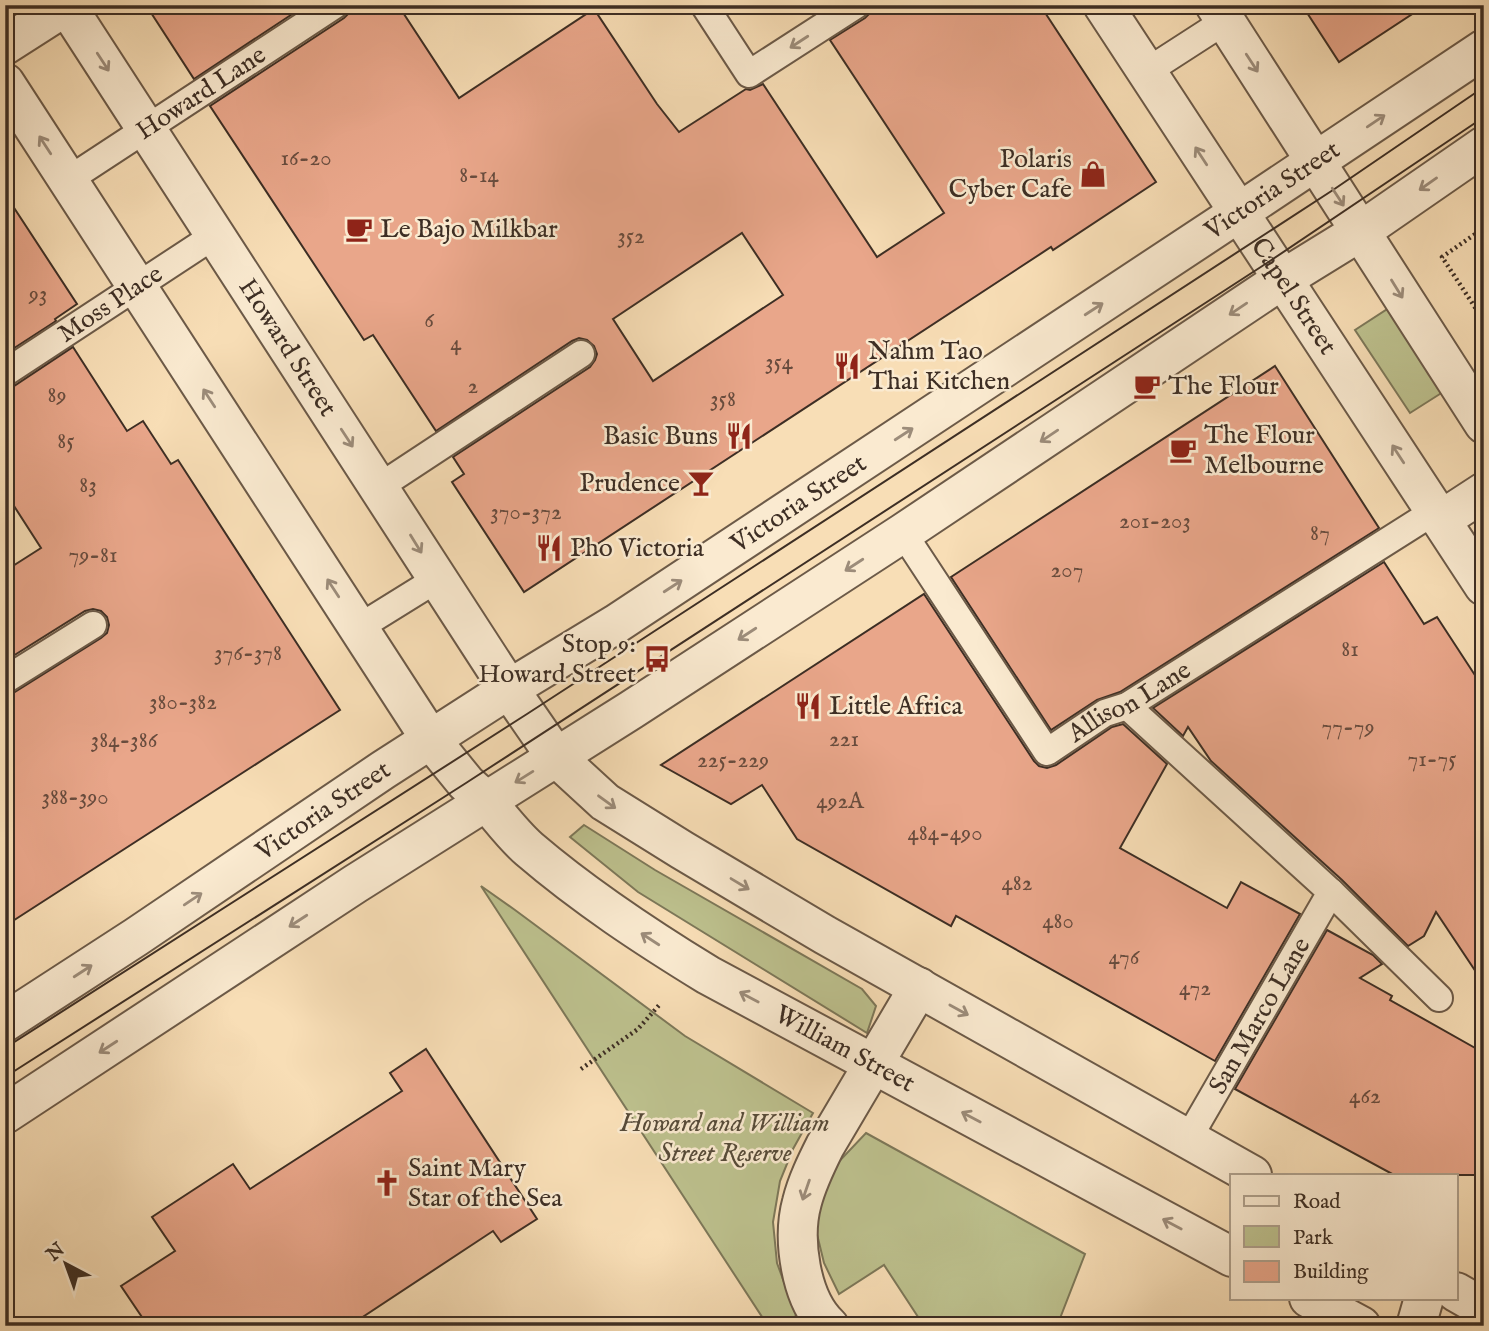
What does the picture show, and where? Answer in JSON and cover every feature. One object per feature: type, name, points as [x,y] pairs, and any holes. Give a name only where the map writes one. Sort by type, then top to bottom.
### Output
[{"type":"street","name":"Capel Street","points":[[1103,5],[1484,586]]},
{"type":"street","name":"Howard Street","points":[[66,6],[437,579],[556,757]]},
{"type":"street","points":[[5,45],[66,6]]},
{"type":"street","points":[[1220,13],[1484,424]]},
{"type":"street","name":"Victoria Street","points":[[5,1021],[509,689],[628,616],[1484,49]]},
{"type":"street","points":[[5,83],[431,740]]},
{"type":"street","points":[[5,1114],[355,884],[651,697],[903,533],[1283,279],[1361,231],[1484,146]]},
{"type":"street","points":[[1438,515],[1484,492]]},
{"type":"street","name":"William Street","points":[[431,740],[466,783],[486,801],[527,848],[649,939],[708,975],[873,1065],[1230,1255]]},
{"type":"street","points":[[556,757],[606,802],[682,850],[825,935],[1250,1174]]},
{"type":"street","points":[[829,1326],[814,1306],[804,1282],[798,1243],[801,1204],[816,1164],[919,987]]},
{"type":"street","points":[[1458,1293],[1484,1308]]},
{"type":"street","points":[[1313,1300],[1361,1326]]},
{"type":"street","points":[[1416,1326],[1423,1300]]},
{"type":"lane","name":"Howard Lane","points":[[68,180],[335,5]]},
{"type":"lane","points":[[704,5],[749,74],[856,5]]},
{"type":"lane","points":[[1146,72],[1220,13]]},
{"type":"lane","name":"Moss Place","points":[[5,373],[215,235]]},
{"type":"lane","points":[[379,487],[581,354]]},
{"type":"lane","name":"Allison Lane","points":[[903,533],[1047,752],[1105,713],[1128,706],[1438,515]]},
{"type":"lane","points":[[358,628],[437,579]]},
{"type":"lane","points":[[5,680],[93,625]]},
{"type":"lane","points":[[1128,706],[1331,892],[1439,998]]},
{"type":"lane","name":"San Marco Lane","points":[[1188,1139],[1331,892]]},
{"type":"path","points":[[1484,228],[1442,257],[1484,321]]},
{"type":"path","points":[[581,1069],[638,1028],[662,1003]]},
{"type":"green space","points":[[1389,308],[1443,392],[1410,413],[1355,330]]},
{"type":"green space","points":[[584,825],[655,870],[862,989],[876,1006],[867,1033],[638,892],[570,837]]},
{"type":"green space","name":"Howard and William Street Reserve","points":[[481,886],[685,1036],[813,1113],[793,1149],[780,1181],[773,1222],[777,1263],[796,1315],[790,1326],[768,1326]]},
{"type":"green space","name":"Howard and William Street Reserve","points":[[866,1133],[1085,1254],[1057,1326],[924,1326],[884,1265],[839,1294],[824,1263],[816,1230],[820,1200],[829,1172]]},
{"type":"building","points":[[146,5],[306,5],[194,79]]},
{"type":"building","points":[[351,5],[398,5],[459,98],[594,9],[657,104],[679,132],[746,89],[763,84],[877,257],[944,213],[830,40],[865,18],[872,5],[1040,5],[1156,182],[1053,250],[1051,247],[524,592],[452,482],[464,474],[453,457],[590,367],[597,354],[594,346],[579,338],[572,341],[436,431],[373,335],[364,340],[210,106],[349,13]],"holes":[[[742,233],[783,295],[653,381],[613,319]]]},
{"type":"building","points":[[1302,5],[1426,5],[1339,62]]},
{"type":"building","points":[[5,194],[77,304],[5,354]]},
{"type":"building","points":[[73,347],[127,431],[143,421],[171,464],[178,460],[340,710],[5,926],[5,696],[101,638],[107,633],[109,625],[107,617],[101,611],[85,611],[5,661],[5,571],[41,548],[5,492],[5,389],[14,386]]},
{"type":"building","points":[[1275,366],[1379,528],[1120,692],[1097,700],[1051,730],[951,577]]},
{"type":"building","points":[[1384,562],[1424,624],[1437,617],[1484,689],[1484,984],[1436,912],[1424,936],[1408,946],[1342,880],[1211,761],[1188,727],[1183,736],[1153,708]]},
{"type":"building","points":[[924,594],[1039,766],[1047,768],[1056,765],[1112,727],[1123,724],[1167,764],[1120,848],[1227,908],[1241,882],[1300,914],[1215,1061],[956,916],[951,926],[797,839],[762,785],[731,804],[661,765]]},
{"type":"building","points":[[1327,930],[1373,955],[1382,964],[1360,978],[1392,996],[1390,1000],[1484,1053],[1484,1175],[1392,1174],[1235,1089]]},
{"type":"building","name":"Saint Mary Star of the Sea","points":[[426,1049],[537,1219],[501,1242],[493,1231],[349,1326],[148,1326],[121,1286],[175,1251],[152,1217],[233,1164],[250,1189],[402,1091],[390,1073]]},
{"type":"tram line","points":[[5,1048],[527,714],[1333,190],[1484,87]]},
{"type":"tram line","points":[[5,1077],[466,783],[1270,261],[1484,117]]},
{"type":"place","name":"Polaris Cyber Cafe","points":[[1093,174]]},
{"type":"place","name":"Le Bajo Milkbar","points":[[359,229]]},
{"type":"place","name":"Nahm Tao Thai Kitchen","points":[[847,366]]},
{"type":"place","name":"The Flour","points":[[1147,386]]},
{"type":"place","name":"Basic Buns","points":[[739,436]]},
{"type":"place","name":"The Flour Melbourne","points":[[1183,450]]},
{"type":"place","name":"Prudence","points":[[701,483]]},
{"type":"place","name":"Pho Victoria","points":[[549,548]]},
{"type":"place","name":"Stop 9: Howard Street","points":[[657,659]]},
{"type":"place","name":"Little Africa","points":[[808,706]]},
{"type":"place","name":"Saint Mary Star of the Sea","points":[[387,1183]]}]
